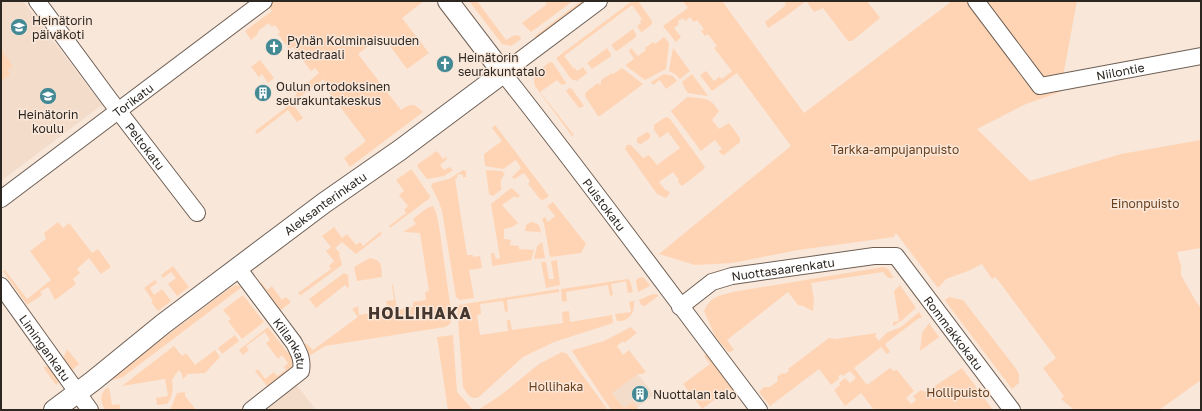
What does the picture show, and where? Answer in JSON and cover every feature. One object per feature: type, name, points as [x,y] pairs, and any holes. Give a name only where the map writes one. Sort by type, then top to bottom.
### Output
[{"type":"main road","name":"Puistokatu","points":[[448,1],[503,73]]},
{"type":"main road","name":"Aleksanterinkatu","points":[[54,410],[163,324],[324,203],[400,150],[503,73]]},
{"type":"street","name":"Peltokatu","points":[[37,1],[197,213]]},
{"type":"street","name":"Torikatu","points":[[1,199],[264,1]]},
{"type":"street","name":"Aleksanterinkatu","points":[[503,73],[599,1]]},
{"type":"street","name":"Niilontie","points":[[976,1],[1040,86],[1201,56]]},
{"type":"street","name":"Puistokatu","points":[[503,73],[582,174],[680,306],[760,410]]},
{"type":"street","name":"Nuottasaarenkatu","points":[[680,306],[712,282],[732,276],[874,256],[896,256]]},
{"type":"street","name":"Rommakkokatu","points":[[896,256],[1012,410]]},
{"type":"street","name":"Kiilankatu","points":[[238,268],[294,343],[303,362],[301,371],[251,410]]},
{"type":"street","name":"Limingankatu","points":[[1,286],[90,410]]},
{"type":"shaded area","name":"Heinätorin koulu","points":[[1,1],[23,1],[102,105],[1,181]]},
{"type":"shaded area","points":[[613,342],[654,395],[637,408],[633,402],[624,408],[586,359]]},
{"type":"shaded area","points":[[296,384],[316,410],[263,410]]},
{"type":"green space","points":[[265,1],[424,1],[402,18],[429,53],[407,69],[382,35],[358,54],[401,110],[412,105],[423,112],[350,167],[344,158],[366,141],[322,83],[325,81],[324,79],[295,101],[292,98],[297,94],[296,92],[319,73],[315,68],[311,71],[293,47],[289,49],[278,34],[280,32],[275,25],[272,27],[269,23],[259,30],[257,35],[251,40],[245,31],[272,11]]},
{"type":"green space","points":[[469,1],[477,1],[506,40],[515,35],[520,36],[521,39],[511,46],[502,44]]},
{"type":"green space","points":[[545,1],[573,1],[531,32],[522,23],[547,4]]},
{"type":"green space","points":[[581,1],[586,1],[537,39],[535,36]]},
{"type":"green space","points":[[632,1],[638,1],[652,21],[652,24],[642,32],[640,31],[637,26],[641,23],[640,21],[642,19],[632,5],[564,56],[574,69],[575,68],[577,71],[583,67],[587,73],[577,81],[571,79],[556,58]]},
{"type":"green space","points":[[683,1],[722,1],[804,113],[952,1],[1077,1],[1060,92],[1026,104],[977,129],[1030,181],[1121,154],[1201,140],[1201,248],[1177,252],[1181,266],[1181,275],[1201,308],[1201,380],[1159,410],[1074,410],[1061,399],[1064,396],[1043,368],[1056,358],[998,280],[995,277],[992,279],[982,264],[946,279],[938,288],[896,233],[894,237],[798,250],[732,263],[695,265],[659,254],[791,146],[737,73],[712,91],[700,75],[706,71],[714,81],[719,77],[722,79],[732,71],[714,48],[717,46],[708,34],[705,36],[701,31],[704,29],[697,20],[694,22],[690,17],[685,21],[683,18],[678,21],[679,24],[674,28],[681,37],[676,42],[663,26],[688,8]]},
{"type":"green space","points":[[784,1],[806,1],[768,28],[765,22],[786,5]]},
{"type":"green space","points":[[806,1],[867,1],[880,18],[852,41],[848,41],[823,8],[814,12]]},
{"type":"green space","points":[[633,29],[636,37],[617,51],[615,50],[611,45]]},
{"type":"green space","points":[[664,37],[669,43],[666,69],[645,80],[626,66],[634,59],[629,51],[631,48],[638,56],[653,42],[655,44]]},
{"type":"green space","points":[[607,48],[611,54],[610,57],[592,69],[587,63]]},
{"type":"green space","points":[[673,48],[690,71],[680,79],[669,71]]},
{"type":"green space","points":[[1,50],[13,66],[7,70],[10,74],[1,81]]},
{"type":"green space","points":[[260,60],[274,78],[268,83],[262,74],[259,77],[251,67]]},
{"type":"green space","points":[[550,62],[553,63],[566,83],[565,85],[562,85],[557,80],[540,92],[574,135],[572,136],[535,86],[534,82],[536,75]]},
{"type":"green space","points":[[622,68],[643,84],[598,116],[585,96],[586,92],[598,83],[600,85],[601,80]]},
{"type":"green space","points":[[664,74],[673,76],[677,81],[666,89],[660,80],[653,85],[651,82]]},
{"type":"green space","points":[[692,74],[708,96],[687,92],[682,82]]},
{"type":"green space","points":[[569,88],[572,89],[584,106],[579,108],[566,91]]},
{"type":"green space","points":[[687,97],[702,98],[712,103],[719,111],[712,120],[719,129],[729,123],[740,138],[740,142],[724,155],[719,151],[722,149],[715,140],[701,151],[671,111]]},
{"type":"green space","points":[[292,103],[303,118],[297,122],[288,110],[257,134],[255,131]]},
{"type":"green space","points":[[667,117],[705,167],[682,186],[678,182],[679,180],[673,172],[659,182],[666,191],[667,190],[670,193],[666,198],[657,194],[625,149],[627,145],[631,145],[643,158],[649,155],[657,165],[680,148],[668,132],[660,138],[654,130],[654,125]]},
{"type":"green space","points":[[495,125],[549,196],[543,200],[540,199],[528,184],[530,181],[524,173],[514,179],[512,177],[521,168],[516,160],[503,169],[485,166],[484,154],[502,141],[492,128]]},
{"type":"green space","points":[[647,132],[650,134],[650,138],[641,144],[637,143],[637,138]]},
{"type":"green space","points":[[437,151],[443,159],[446,157],[447,159],[440,165],[444,170],[450,167],[453,170],[444,176],[427,179],[417,166]]},
{"type":"green space","points":[[412,170],[430,198],[390,228],[389,226],[406,213],[404,210],[408,206],[399,195],[404,191],[396,180]]},
{"type":"green space","points":[[463,170],[466,171],[466,177],[463,177],[462,174],[457,175],[457,178],[455,179],[467,255],[473,255],[473,257],[480,256],[482,268],[469,270],[474,298],[460,300],[456,297],[442,211],[431,186],[433,183],[449,179]]},
{"type":"green space","points":[[486,170],[502,171],[505,174],[501,181],[502,189],[493,196],[489,194]]},
{"type":"green space","points":[[511,188],[520,196],[517,198],[515,196],[502,205],[518,223],[512,227],[504,229],[504,239],[511,240],[510,245],[519,246],[519,249],[534,250],[531,260],[492,266],[491,253],[494,253],[496,259],[500,258],[491,204]]},
{"type":"green space","points":[[553,202],[586,244],[581,253],[550,257],[542,219],[545,217],[548,222],[555,216],[547,206]]},
{"type":"green space","points":[[433,206],[439,226],[452,318],[450,324],[445,327],[325,346],[309,356],[303,349],[303,345],[306,343],[313,350],[358,317],[352,309],[358,306],[359,315],[388,310],[386,301],[394,300],[392,285],[397,310],[413,307],[413,302],[426,300],[425,292],[429,291],[420,233],[403,232],[416,224],[413,219],[427,208]]},
{"type":"green space","points":[[58,222],[63,228],[69,223],[92,253],[98,249],[111,267],[101,274],[89,258],[77,269],[80,273],[73,279],[76,284],[55,300],[48,287],[40,292],[42,295],[27,305],[3,271],[5,270],[27,299],[51,280],[30,251],[46,239],[44,233]]},
{"type":"green space","points":[[531,222],[539,225],[541,233],[525,231],[526,225]]},
{"type":"green space","points":[[334,227],[342,238],[347,234],[356,245],[360,242],[363,246],[380,232],[382,234],[356,254],[342,242],[335,248],[340,253],[342,265],[300,295],[298,293],[331,269],[329,266],[334,261],[326,251],[331,247],[322,236]]},
{"type":"green space","points":[[542,242],[545,258],[534,259],[537,246]]},
{"type":"green space","points":[[370,258],[379,262],[382,269],[382,277],[357,281],[354,267]]},
{"type":"green space","points":[[557,260],[560,285],[546,288],[541,262],[546,262],[549,279],[554,279],[551,261]]},
{"type":"green space","points":[[173,266],[189,287],[177,296],[168,284],[176,278],[171,272],[163,278],[161,275]]},
{"type":"green space","points":[[883,267],[888,269],[894,278],[888,278],[883,272],[811,283],[814,299],[813,311],[798,305],[788,292],[727,340],[734,350],[730,352],[728,352],[715,336],[704,311],[710,302],[716,297],[733,292]]},
{"type":"green space","points":[[344,273],[348,275],[349,289],[345,285],[316,308],[309,299]]},
{"type":"green space","points":[[643,277],[650,285],[638,292],[636,281],[638,278]]},
{"type":"green space","points":[[628,279],[633,292],[628,293],[626,281],[611,284],[613,295],[610,296],[608,285],[566,292],[567,301],[562,301],[561,289]]},
{"type":"green space","points":[[155,280],[157,283],[150,288],[154,295],[162,289],[171,301],[158,311],[151,302],[153,301],[144,288]]},
{"type":"green space","points":[[261,282],[267,290],[272,286],[282,300],[286,297],[290,300],[290,303],[278,312],[259,285]]},
{"type":"green space","points":[[236,285],[242,287],[123,377],[113,380],[109,379],[230,288]]},
{"type":"green space","points":[[900,285],[916,308],[893,326],[893,322],[899,321],[894,291]]},
{"type":"green space","points":[[559,289],[559,292],[507,300],[508,311],[505,312],[503,301],[480,304],[481,314],[477,315],[480,335],[508,331],[507,320],[510,320],[512,330],[563,323],[562,312],[569,311],[570,322],[612,315],[613,323],[554,342],[523,357],[480,396],[477,398],[472,398],[463,387],[457,306]]},
{"type":"green space","points":[[653,294],[657,294],[658,296],[645,306],[640,303],[639,300]]},
{"type":"green space","points":[[243,295],[264,322],[242,339],[228,321],[231,319],[223,310]]},
{"type":"green space","points":[[949,297],[963,300],[1017,370],[1019,375],[1019,383],[1012,389],[946,302],[945,300]]},
{"type":"green space","points":[[634,301],[634,309],[631,316],[625,320],[617,321],[615,314],[631,312],[629,302]]},
{"type":"green space","name":"Hollipuisto","points":[[919,312],[922,318],[919,318],[885,344],[890,352],[887,354],[881,347],[854,368],[867,385],[890,368],[894,371],[897,370],[914,391],[906,398],[911,404],[916,400],[913,396],[921,390],[926,392],[962,368],[993,410],[874,410],[861,393],[845,406],[834,390],[845,378],[850,383],[856,378],[850,371],[843,376],[842,374],[838,376],[839,379],[831,385],[819,369],[770,406],[759,392],[764,387],[770,387],[778,381],[777,377],[782,373],[784,374],[789,371],[788,369],[829,338],[835,339],[877,333],[875,336],[879,341],[886,333],[901,327]]},
{"type":"green space","points":[[929,323],[939,337],[920,351],[922,333]]},
{"type":"green space","points":[[268,327],[294,359],[293,370],[269,387],[255,371],[258,369],[265,379],[274,372],[277,376],[286,370],[284,367],[288,363],[282,355],[278,359],[266,343],[270,340],[265,332],[246,346],[249,350],[243,355],[239,350]]},
{"type":"green space","points":[[631,327],[637,333],[624,343],[623,341],[617,346],[623,355],[629,350],[646,372],[643,374],[638,374],[612,393],[624,408],[633,402],[639,410],[611,410],[572,351],[604,341]]},
{"type":"green space","points":[[235,335],[239,341],[222,354],[218,348]]},
{"type":"green space","points":[[453,335],[457,392],[473,410],[448,410],[437,337]]},
{"type":"green space","points":[[174,346],[182,356],[186,353],[195,365],[215,350],[220,357],[205,373],[188,374],[183,379],[179,370],[172,380],[172,393],[167,404],[157,405],[156,398],[168,396],[165,379],[122,386]]},
{"type":"green space","points":[[67,349],[79,364],[72,370],[63,359]]},
{"type":"green space","name":"Hollihaka","points":[[562,352],[567,354],[608,410],[478,410],[501,395],[539,364]]},
{"type":"green space","points":[[708,353],[738,393],[734,396],[729,389],[702,409],[683,384],[710,364],[704,356]]},
{"type":"green space","points":[[52,366],[60,381],[56,385],[43,367]]},
{"type":"green space","points":[[109,387],[112,405],[119,404],[121,410],[105,410],[101,397],[103,391]]},
{"type":"green space","points":[[185,392],[185,396],[196,410],[170,410],[177,393]]},
{"type":"place","name":"Heinätorin päiväkoti","points":[[19,27]]},
{"type":"place","name":"Pyhän Kolminaisuuden katedraali","points":[[274,47]]},
{"type":"place","name":"Heinätorin seurakuntatalo","points":[[445,64]]},
{"type":"place","name":"Oulun ortodoksinen seurakuntakeskus","points":[[263,93]]},
{"type":"place","name":"Heinätorin koulu","points":[[48,96]]},
{"type":"place","name":"Nuottalan talo","points":[[640,394]]},
{"type":"district","name":"HOLLIHAKA","points":[[420,313]]},
{"type":"park label","name":"Tarkka-ampujanpuisto","points":[[895,149]]},
{"type":"park label","name":"Einonpuisto","points":[[1145,203]]}]
